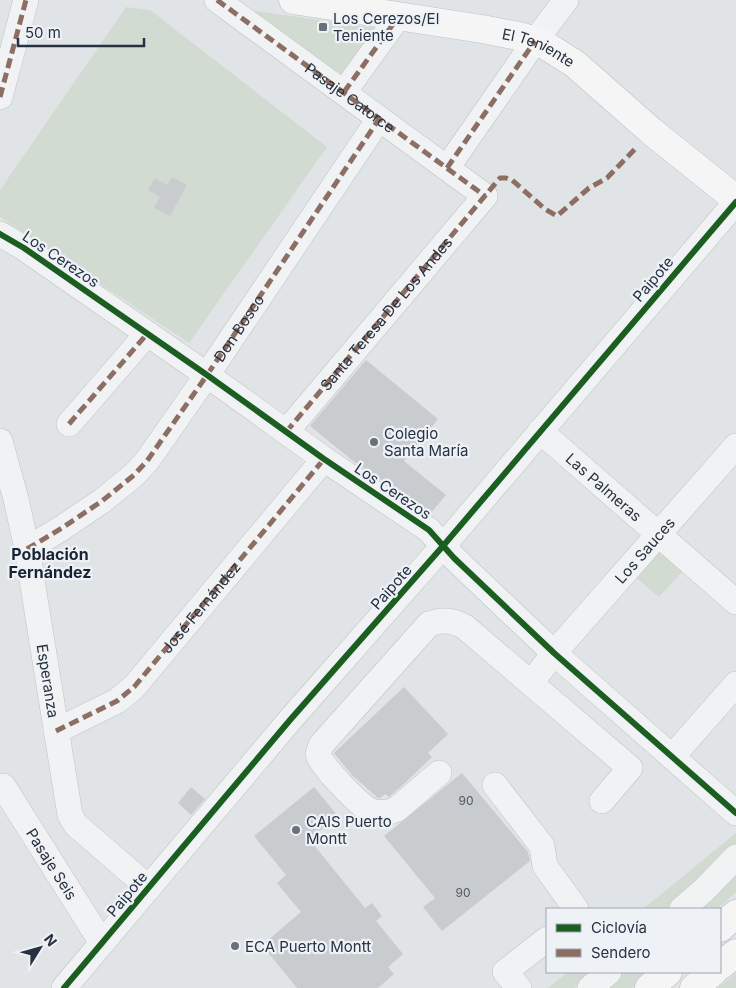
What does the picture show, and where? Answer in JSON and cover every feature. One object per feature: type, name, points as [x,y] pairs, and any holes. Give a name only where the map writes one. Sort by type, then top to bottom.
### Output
[{"type":"main road","name":"El Teniente","points":[[292,0],[362,5],[399,16],[491,31],[535,41],[553,49],[575,64],[651,131],[736,200]]},
{"type":"main road","points":[[721,927],[736,914]]},
{"type":"main road","points":[[721,965],[736,953]]},
{"type":"main road","points":[[649,988],[667,973]]},
{"type":"main road","points":[[694,988],[712,973]]},
{"type":"street","points":[[0,97],[26,0]]},
{"type":"street","name":"Pasaje Catorce","points":[[217,0],[485,196]]},
{"type":"street","points":[[448,168],[535,41],[566,0]]},
{"type":"street","points":[[344,92],[399,16]]},
{"type":"street","name":"Don Bosco","points":[[27,549],[83,514],[134,475],[147,461],[379,119]]},
{"type":"street","name":"Santa Teresa De Los Andes","points":[[286,432],[485,196]]},
{"type":"street","name":"Paipote","points":[[64,988],[290,720],[443,546],[736,200]]},
{"type":"street","name":"Los Cerezos","points":[[0,234],[24,248],[324,459],[429,530],[443,546],[554,653],[736,813]]},
{"type":"street","points":[[69,424],[147,334]]},
{"type":"street","name":"Las Palmeras","points":[[540,430],[736,602]]},
{"type":"street","name":"Esperanza","points":[[0,441],[27,549],[70,815],[76,825],[149,888]]},
{"type":"street","name":"Los Sauces","points":[[531,683],[554,653],[736,446]]},
{"type":"street","name":"José Fernández","points":[[56,731],[117,701],[134,687],[324,459]]},
{"type":"street","points":[[439,773],[397,809],[389,812],[375,812],[363,806],[323,765],[319,758],[319,750],[429,624],[437,621],[452,621],[465,627],[630,768],[602,801]]},
{"type":"street","points":[[672,757],[736,684]]},
{"type":"street","points":[[496,785],[542,846],[545,866],[575,908]]},
{"type":"street","name":"Pasaje Seis","points":[[3,786],[102,943]]},
{"type":"street","points":[[683,908],[709,886],[736,857]]},
{"type":"street","points":[[519,988],[506,972],[546,940]]},
{"type":"street","points":[[590,988],[608,973]]},
{"type":"shaded area","points":[[126,7],[150,10],[327,147],[189,343],[0,217],[0,190]]},
{"type":"shaded area","points":[[249,10],[376,28],[343,83]]},
{"type":"shaded area","points":[[661,551],[687,567],[659,597],[632,574],[646,558]]},
{"type":"shaded area","points":[[736,833],[736,846],[711,874],[670,908],[644,908]]},
{"type":"shaded area","points":[[736,870],[736,892],[718,908],[696,908]]},
{"type":"shaded area","points":[[567,973],[593,973],[575,988],[548,988]]},
{"type":"shaded area","points":[[621,973],[648,973],[632,988],[604,988]]},
{"type":"shaded area","points":[[736,973],[736,988],[718,988]]},
{"type":"building","points":[[172,177],[187,185],[170,216],[154,208],[160,197],[148,190],[155,178],[167,185]]},
{"type":"building","name":"Colegio Santa María","points":[[366,360],[438,419],[404,461],[446,495],[430,514],[352,460],[310,426]]},
{"type":"building","points":[[404,687],[448,734],[428,753],[432,757],[406,782],[389,797],[385,794],[378,798],[352,775],[334,753]]},
{"type":"building","points":[[462,773],[528,852],[530,861],[442,931],[423,907],[435,898],[384,836]]},
{"type":"building","points":[[191,787],[205,799],[191,815],[178,803]]},
{"type":"building","points":[[314,787],[338,816],[309,839],[365,908],[372,903],[382,916],[376,921],[403,954],[388,967],[394,974],[378,988],[297,988],[262,945],[301,912],[277,883],[286,875],[254,836]]},
{"type":"marked path","points":[[0,97],[26,0]]},
{"type":"marked path","points":[[217,0],[485,196]]},
{"type":"marked path","points":[[344,92],[399,16]]},
{"type":"marked path","points":[[447,168],[535,41]]},
{"type":"marked path","points":[[27,549],[102,501],[134,475],[147,461],[379,119]]},
{"type":"marked path","points":[[286,432],[500,178],[512,180],[545,209],[557,216],[589,188],[607,178],[636,148]]},
{"type":"marked path","points":[[69,424],[147,334]]},
{"type":"marked path","points":[[56,731],[117,701],[134,687],[324,459]]},
{"type":"cycle path","points":[[64,988],[290,720],[443,546],[736,202]]},
{"type":"cycle path","points":[[0,234],[24,248],[324,459],[429,530],[454,558],[554,653],[736,813]]},
{"type":"place","name":"Los Cerezos/El Teniente","points":[[323,27]]},
{"type":"place","name":"Colegio Santa María","points":[[374,442]]},
{"type":"place","name":"CAIS Puerto Montt","points":[[296,830]]},
{"type":"place","name":"ECA Puerto Montt","points":[[235,946]]},
{"type":"district","name":"Población Fernández","points":[[50,563]]}]
